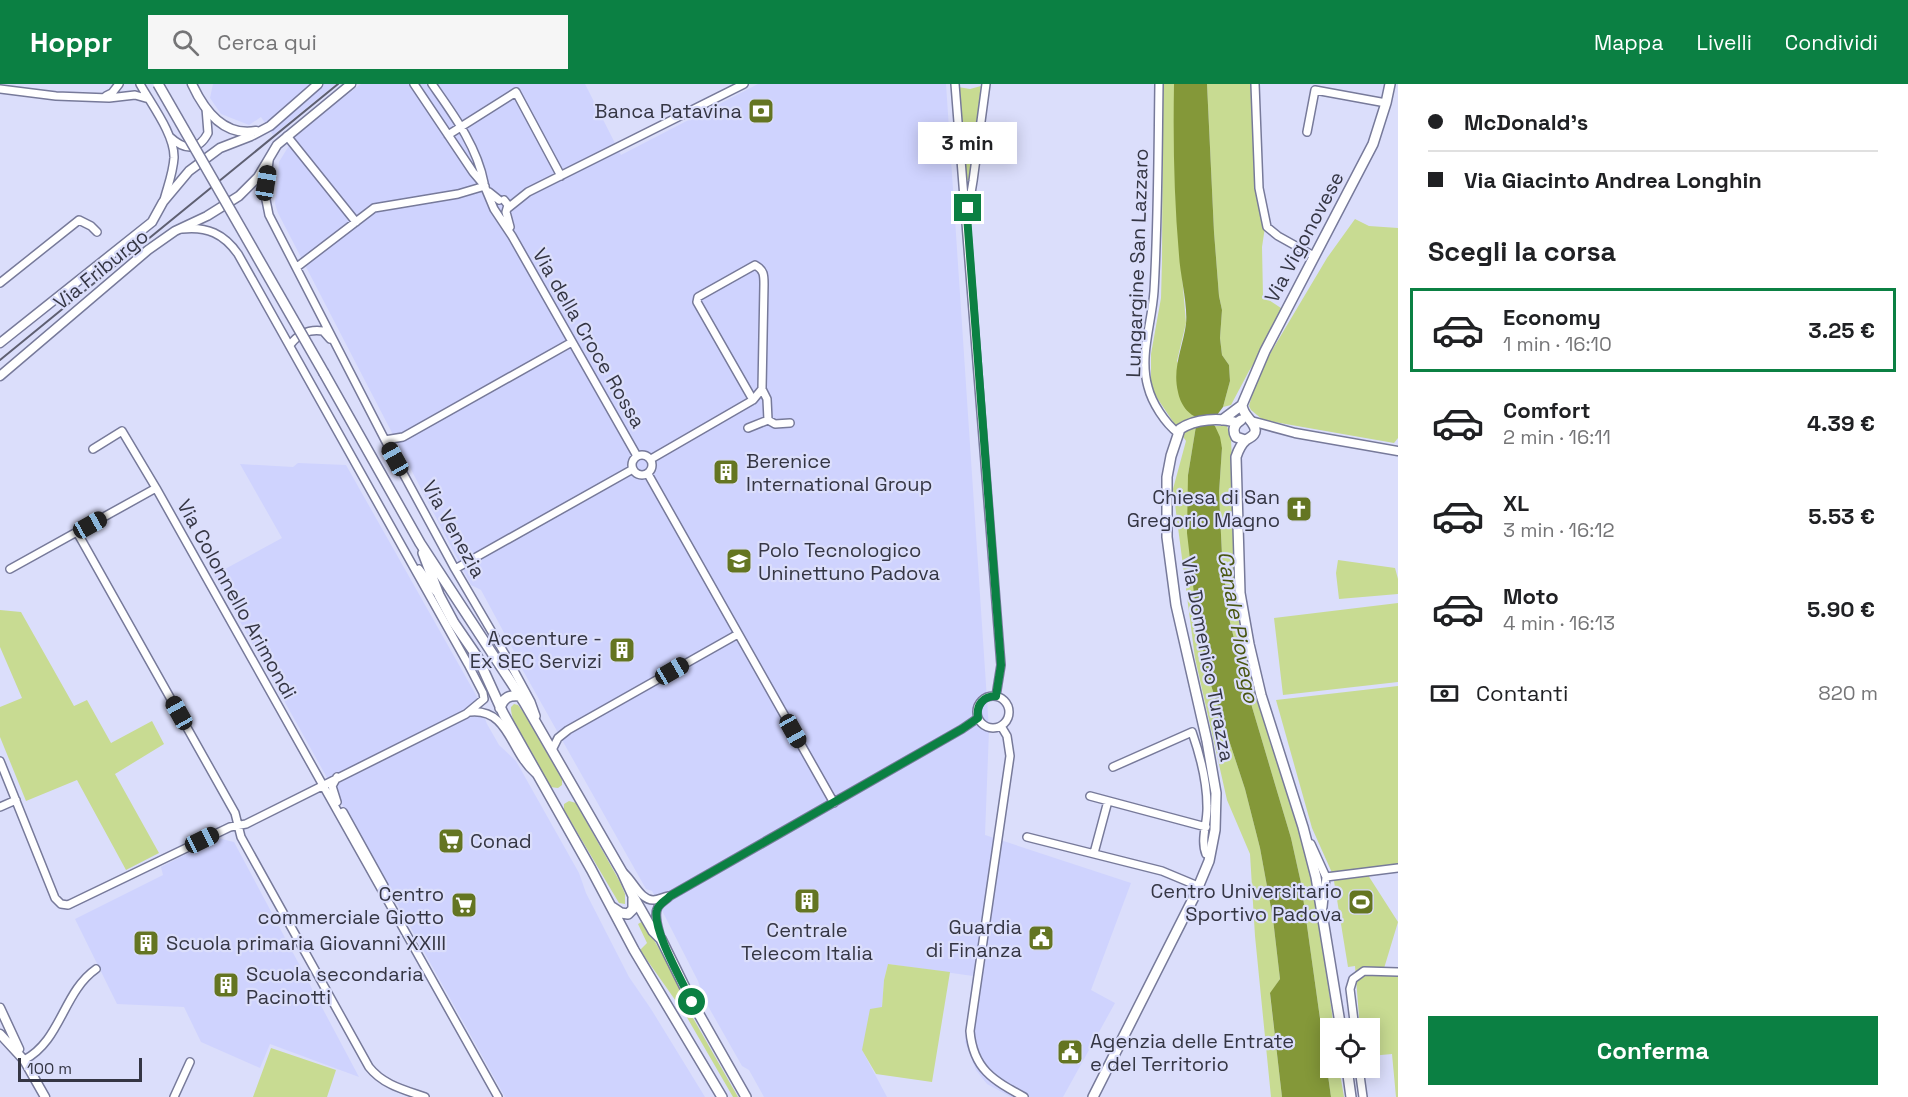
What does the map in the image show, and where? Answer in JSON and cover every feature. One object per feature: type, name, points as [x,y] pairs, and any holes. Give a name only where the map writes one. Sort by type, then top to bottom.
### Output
[{"type":"main road","name":"Via Venezia","points":[[158,84],[420,543],[520,696],[552,750],[653,931],[661,939],[692,1002],[746,1097]]},
{"type":"main road","name":"Via Vigonovese","points":[[1237,422],[1240,407],[1265,351],[1373,144],[1390,84]]},
{"type":"main road","points":[[1218,420],[1240,407],[1254,425],[1254,435],[1245,441],[1238,451],[1236,464],[1240,593],[1261,695],[1303,827],[1323,910],[1339,1018]]},
{"type":"main road","points":[[1178,433],[1194,422],[1250,421]]},
{"type":"main road","points":[[1237,422],[1234,428],[1235,434],[1239,439],[1245,441]]},
{"type":"main road","name":"Via Domenico Turazza","points":[[1093,1097],[1198,886],[1209,861],[1217,817],[1216,793],[1207,741],[1176,605],[1167,537],[1167,477],[1178,433]]},
{"type":"main road","name":"Via Venezia","points":[[420,543],[439,595],[478,658],[500,708],[537,776],[634,950],[722,1097]]},
{"type":"main road","points":[[500,708],[502,701],[508,696],[520,696]]},
{"type":"main road","points":[[612,907],[621,913],[628,914],[633,909],[633,896]]},
{"type":"main road","points":[[1348,1078],[1351,1097]]},
{"type":"street","points":[[103,97],[112,93],[119,84]]},
{"type":"street","points":[[140,84],[170,137],[174,158],[172,175],[163,202]]},
{"type":"street","points":[[192,84],[205,107],[223,125],[250,132],[263,130]]},
{"type":"street","name":"Via Friburgo","points":[[0,343],[152,222],[163,202],[189,171],[220,148],[263,130],[318,84]]},
{"type":"street","name":"Via Friburgo","points":[[0,376],[148,250],[178,230],[232,202],[251,185],[270,159],[274,148],[351,84]]},
{"type":"street","name":"Via della Croce Rossa","points":[[414,84],[473,172],[485,187],[501,200]]},
{"type":"street","name":"Via della Croce Rossa","points":[[432,84],[461,126],[481,168],[485,187],[495,210],[637,456]]},
{"type":"street","points":[[528,192],[502,214],[495,210],[495,202],[528,192],[744,84]]},
{"type":"street","points":[[955,84],[1001,665],[996,696]]},
{"type":"street","points":[[967,216],[974,182],[986,84]]},
{"type":"street","name":"Lungargine San Lazzaro","points":[[1159,84],[1154,292],[1145,354],[1148,388],[1154,402],[1178,433]]},
{"type":"street","points":[[1255,84],[1259,188],[1267,227],[1278,236],[1314,256]]},
{"type":"street","points":[[0,90],[56,96],[135,95],[149,99]]},
{"type":"street","points":[[1307,132],[1315,90],[1386,103]]},
{"type":"street","points":[[448,135],[516,92],[561,176]]},
{"type":"street","points":[[170,137],[185,147],[192,147],[200,142],[208,133],[205,107]]},
{"type":"street","points":[[287,136],[356,222]]},
{"type":"street","name":"Via Venezia","points":[[270,159],[266,189],[268,208],[332,334],[334,343],[385,440],[531,702],[541,732]]},
{"type":"street","points":[[297,267],[374,208],[458,194],[485,187]]},
{"type":"street","points":[[501,200],[507,203],[507,210]]},
{"type":"street","name":"Via della Croce Rossa","points":[[507,210],[512,236]]},
{"type":"street","points":[[0,283],[79,220],[97,232]]},
{"type":"street","name":"Via Venezia","points":[[178,230],[195,228],[208,230],[216,232],[230,242],[290,345],[483,693],[484,699]]},
{"type":"street","points":[[753,400],[697,302],[698,297],[755,266],[764,274],[762,389],[767,399],[768,420]]},
{"type":"street","points":[[290,345],[295,338],[307,331],[326,333],[334,343]]},
{"type":"street","points":[[385,440],[403,437],[572,342]]},
{"type":"street","points":[[648,474],[652,466],[651,459],[753,400],[762,389]]},
{"type":"street","points":[[768,420],[775,424],[790,423]]},
{"type":"street","points":[[748,428],[768,420]]},
{"type":"street","points":[[1250,421],[1276,429],[1398,451]]},
{"type":"street","points":[[1254,435],[1264,430],[1276,429]]},
{"type":"street","name":"Via Colonnello Arimondi","points":[[93,449],[122,431],[380,891],[386,897]]},
{"type":"street","name":"Via della Croce Rossa","points":[[633,469],[633,460],[637,456],[645,455],[651,459]]},
{"type":"street","points":[[455,569],[633,469],[639,475],[648,474]]},
{"type":"street","points":[[648,474],[834,803]]},
{"type":"street","points":[[10,569],[156,488]]},
{"type":"street","points":[[77,532],[235,813],[241,837],[369,1067],[375,1075],[389,1084],[425,1097]]},
{"type":"street","name":"Via Venezia","points":[[410,562],[439,595]]},
{"type":"street","points":[[552,750],[558,738],[568,730],[738,634]]},
{"type":"street","points":[[0,761],[55,898],[61,904],[68,905],[230,827],[246,824],[468,713],[492,691]]},
{"type":"street","points":[[996,696],[1005,702],[1009,712],[1008,717],[1001,726],[988,727],[978,718],[977,712],[985,698],[996,696]]},
{"type":"street","name":"Via Venezia","points":[[468,713],[479,711],[494,715],[500,721],[525,765],[537,776]]},
{"type":"street","points":[[661,939],[656,913],[670,896],[978,718]]},
{"type":"street","points":[[1001,726],[1007,736],[1010,756],[970,1031],[976,1059],[984,1071],[1024,1097]]},
{"type":"street","name":"Via Domenico Turazza","points":[[1113,767],[1192,732],[1198,749],[1206,793],[1204,846],[1206,854],[1209,855]]},
{"type":"street","points":[[337,777],[332,786],[334,796],[384,886],[386,897],[495,1095]]},
{"type":"street","points":[[1090,796],[1206,827]]},
{"type":"street","points":[[0,807],[16,800]]},
{"type":"street","points":[[1094,853],[1108,801]]},
{"type":"street","points":[[1303,827],[1326,877],[1323,910]]},
{"type":"street","points":[[1027,837],[1162,871],[1198,886]]},
{"type":"street","points":[[1326,877],[1398,868]]},
{"type":"street","points":[[622,872],[633,881],[643,897],[648,900],[670,896]]},
{"type":"street","points":[[24,1060],[39,1050],[62,1018],[71,995],[85,977],[96,969]]},
{"type":"street","points":[[1354,1018],[1350,989],[1353,979],[1364,971],[1398,972]]},
{"type":"street","points":[[0,1008],[24,1060],[45,1097]]},
{"type":"street","points":[[0,1034],[24,1060]]},
{"type":"street","points":[[174,1097],[190,1062]]},
{"type":"street","points":[[1360,1078],[1363,1097]]},
{"type":"shaded area","points":[[213,84],[336,84],[273,135],[261,117],[249,125],[221,114],[210,98]]},
{"type":"shaded area","points":[[361,84],[585,84],[621,155],[758,84],[946,84],[989,730],[985,835],[1131,883],[1091,990],[1115,1003],[1063,1097],[1011,1097],[987,1084],[976,1070],[965,1042],[973,976],[888,964],[884,980],[882,1008],[862,1050],[887,1097],[764,1097],[749,1070],[742,1066],[704,999],[698,981],[652,891],[646,889],[517,660],[481,590],[471,585],[278,213],[275,204],[279,162],[296,134]]},
{"type":"shaded area","points":[[1163,84],[1174,84],[1176,204],[1186,323],[1177,361],[1200,417],[1200,426],[1196,426],[1188,475],[1207,673],[1245,789],[1260,848],[1273,919],[1280,979],[1270,994],[1282,1097],[1271,1097],[1255,936],[1250,854],[1227,800],[1195,658],[1173,489],[1186,441],[1151,389],[1151,354],[1161,298]]},
{"type":"shaded area","points":[[1174,84],[1207,84],[1214,232],[1222,310],[1220,338],[1222,355],[1229,365],[1230,381],[1223,407],[1217,415],[1210,416],[1211,423],[1220,437],[1222,448],[1219,493],[1222,555],[1229,618],[1244,680],[1291,838],[1301,883],[1320,1019],[1320,1078],[1328,1078],[1331,1097],[1282,1097],[1270,993],[1280,979],[1273,919],[1260,848],[1245,789],[1207,673],[1195,602],[1187,533],[1188,475],[1196,426],[1200,426],[1200,418],[1192,415],[1185,408],[1176,383],[1186,316],[1176,212]]},
{"type":"shaded area","points":[[1207,84],[1257,84],[1261,188],[1265,227],[1262,247],[1263,296],[1287,312],[1249,371],[1231,405],[1223,407],[1230,381],[1229,365],[1222,355],[1220,338],[1222,310],[1214,232]]},
{"type":"shaded area","points":[[981,86],[970,179],[965,181],[958,87],[970,89]]},
{"type":"shaded area","points":[[1355,219],[1369,226],[1398,228],[1398,438],[1394,443],[1263,420],[1249,406],[1258,374],[1327,258]]},
{"type":"shaded area","points":[[1215,426],[1227,426],[1231,439],[1238,593],[1301,828],[1320,921],[1333,1018],[1320,1019],[1301,883],[1291,838],[1244,680],[1229,618],[1222,555],[1219,493],[1222,448]]},
{"type":"shaded area","points":[[298,463],[346,465],[476,695],[487,724],[499,745],[516,761],[579,873],[586,893],[629,977],[705,1097],[505,1097],[214,575],[282,538],[240,464],[293,467]]},
{"type":"shaded area","points":[[1338,560],[1395,568],[1398,594],[1339,599],[1336,573]]},
{"type":"shaded area","points":[[1398,603],[1398,682],[1283,695],[1274,618]]},
{"type":"shaded area","points":[[0,610],[21,612],[74,706],[87,700],[111,743],[152,721],[164,744],[115,774],[159,853],[126,870],[77,780],[26,801],[0,737],[0,707],[22,698],[0,647]]},
{"type":"shaded area","name":"Centro Universitario Sportivo Padova","points":[[1398,686],[1398,867],[1366,872],[1398,922],[1382,975],[1398,974],[1398,1097],[1396,1097],[1392,1054],[1380,1055],[1380,1018],[1359,1018],[1355,966],[1348,967],[1333,875],[1312,828],[1276,700]]},
{"type":"shaded area","points":[[514,704],[518,705],[524,713],[562,779],[562,785],[558,788],[550,787],[520,736],[512,715],[511,707]]},
{"type":"shaded area","points":[[569,801],[576,803],[620,882],[625,894],[625,904],[619,903],[564,810],[564,804]]},
{"type":"shaded area","points":[[218,838],[234,842],[359,1077],[270,1044],[260,1068],[201,1042],[184,1007],[117,1004],[75,919],[163,875],[161,867]]},
{"type":"shaded area","points":[[643,921],[669,966],[693,1018],[738,1097],[733,1097],[685,1014],[640,950],[647,943],[638,924]]},
{"type":"shaded area","points":[[888,964],[950,972],[932,1082],[876,1074],[862,1050],[870,1009],[882,1007]]},
{"type":"shaded area","points":[[271,1048],[336,1070],[327,1097],[253,1097]]},
{"type":"shaded area","points":[[1328,1078],[1341,1078],[1344,1097],[1331,1097]]},
{"type":"railway","points":[[0,360],[338,84]]},
{"type":"place","name":"Banca Patavina","points":[[761,111]]},
{"type":"place","name":"Berenice International Group","points":[[726,472]]},
{"type":"place","name":"Chiesa di San Gregorio Magno","points":[[1299,509]]},
{"type":"place","name":"Polo Tecnologico Uninettuno Padova","points":[[739,561]]},
{"type":"place","name":"Accenture - Ex SEC Servizi","points":[[622,650]]},
{"type":"place","name":"Conad","points":[[451,841]]},
{"type":"place","name":"Centrale Telecom Italia","points":[[807,901]]},
{"type":"place","name":"Centro Universitario Sportivo Padova","points":[[1361,902]]},
{"type":"place","name":"Centro commerciale Giotto","points":[[464,905]]},
{"type":"place","name":"Guardia di Finanza","points":[[1041,938]]},
{"type":"place","name":"Scuola primaria Giovanni XXIII","points":[[146,943]]},
{"type":"place","name":"Scuola secondaria Pacinotti","points":[[226,985]]},
{"type":"place","name":"Agenzia delle Entrate e del Territorio","points":[[1070,1052]]},
{"type":"route","points":[[692,1002],[661,939],[656,920],[656,913],[661,903],[962,729],[978,718],[978,706],[985,698],[996,696],[1001,665],[982,435],[968,208]]},
{"type":"water label","name":"Canale Piovego","points":[[1238,627]]}]
